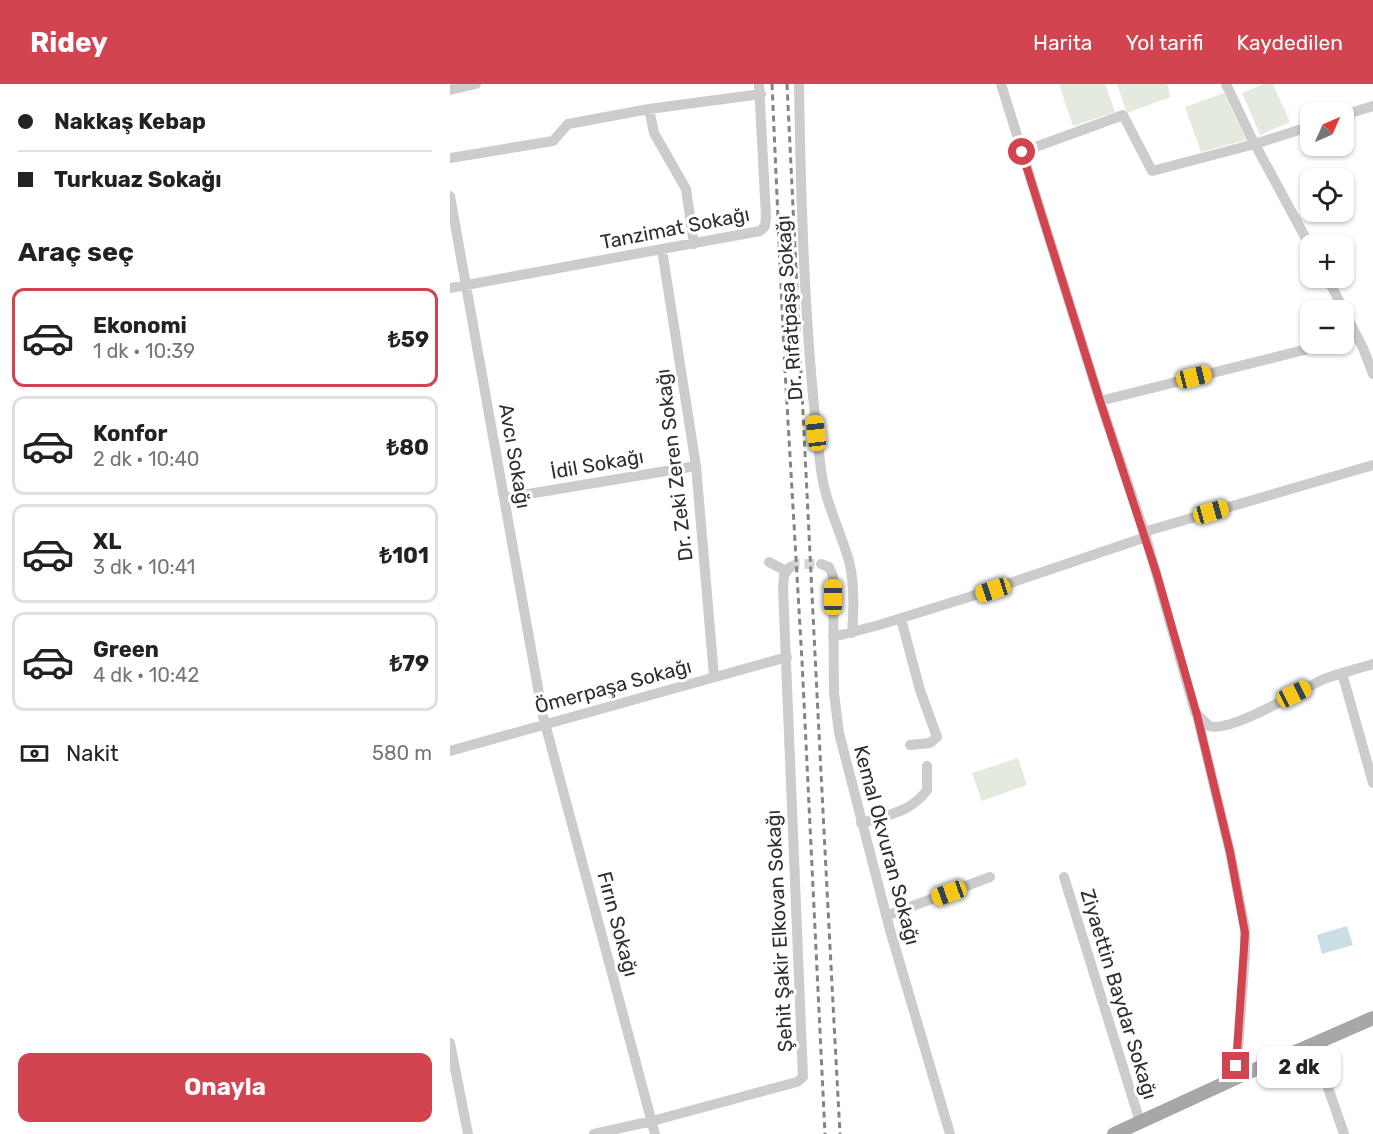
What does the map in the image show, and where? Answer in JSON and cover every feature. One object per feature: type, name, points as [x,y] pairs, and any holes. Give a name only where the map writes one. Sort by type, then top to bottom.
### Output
[{"type":"main road","points":[[1114,1134],[1373,1018]]},
{"type":"street","points":[[450,90],[476,84]]},
{"type":"street","name":"Dr. Rıfatpaşa Sokağı","points":[[799,84],[802,221],[813,404],[823,484],[851,570],[854,604],[852,633]]},
{"type":"street","points":[[1001,84],[1100,401],[1146,537],[1197,715],[1230,852],[1245,933],[1236,1078]]},
{"type":"street","points":[[1226,84],[1303,234]]},
{"type":"street","points":[[450,158],[553,141],[568,124],[760,89]]},
{"type":"street","name":"Tanzimat Sokağı","points":[[450,288],[755,234],[765,226],[760,89]]},
{"type":"street","points":[[1354,112],[1373,106]]},
{"type":"street","points":[[649,109],[654,134],[686,189],[694,244]]},
{"type":"street","points":[[1022,152],[1123,115],[1152,171],[1300,130]]},
{"type":"street","name":"Avcı Sokağı","points":[[450,196],[545,723]]},
{"type":"street","name":"Dr. Zeki Zeren Sokağı","points":[[662,250],[696,466],[714,676]]},
{"type":"street","points":[[1354,330],[1373,374]]},
{"type":"street","points":[[1100,401],[1300,351]]},
{"type":"street","points":[[1146,537],[1146,531],[1373,465]]},
{"type":"street","name":"İdil Sokağı","points":[[504,498],[696,466]]},
{"type":"street","points":[[833,637],[901,619],[1146,537]]},
{"type":"street","name":"Şehit Şakir Elkovan Sokağı","points":[[594,1134],[797,1082],[803,1077],[783,588],[788,569],[769,562]]},
{"type":"street","name":"Kemal Okvuran Sokağı","points":[[821,564],[828,566],[833,574],[836,719],[886,916],[950,1134]]},
{"type":"street","points":[[901,619],[920,690],[937,737],[930,743],[910,745]]},
{"type":"street","name":"Ömerpaşa Sokağı","points":[[450,751],[787,657]]},
{"type":"street","points":[[1197,715],[1210,727],[1223,726],[1342,673],[1373,664]]},
{"type":"street","points":[[1342,673],[1373,783]]},
{"type":"street","name":"Fırın Sokağı","points":[[545,723],[656,1134]]},
{"type":"street","points":[[861,823],[897,812],[916,803],[927,790],[927,766]]},
{"type":"street","name":"Ziyaettin Baydar Sokağı","points":[[1064,877],[1140,1122]]},
{"type":"street","points":[[886,916],[990,878]]},
{"type":"street","points":[[450,1043],[468,1134]]},
{"type":"street","points":[[1314,1044],[1344,1134]]},
{"type":"shaded area","points":[[1059,84],[1105,84],[1115,112],[1073,126]]},
{"type":"shaded area","points":[[1117,84],[1167,84],[1171,97],[1127,113]]},
{"type":"shaded area","points":[[1264,84],[1273,84],[1290,122],[1260,135],[1242,93]]},
{"type":"shaded area","points":[[1224,93],[1246,140],[1201,152],[1185,107]]},
{"type":"shaded area","points":[[1018,758],[1027,785],[982,801],[972,773]]},
{"type":"water","points":[[1347,926],[1353,945],[1322,954],[1317,935]]},
{"type":"tunnel","points":[[790,567],[798,564],[821,564]]},
{"type":"railway","points":[[772,84],[825,1134]]},
{"type":"railway","points":[[787,84],[840,1134]]},
{"type":"route","points":[[1022,152],[1100,401],[1146,537],[1197,715],[1230,852],[1245,933],[1236,1066]]}]
